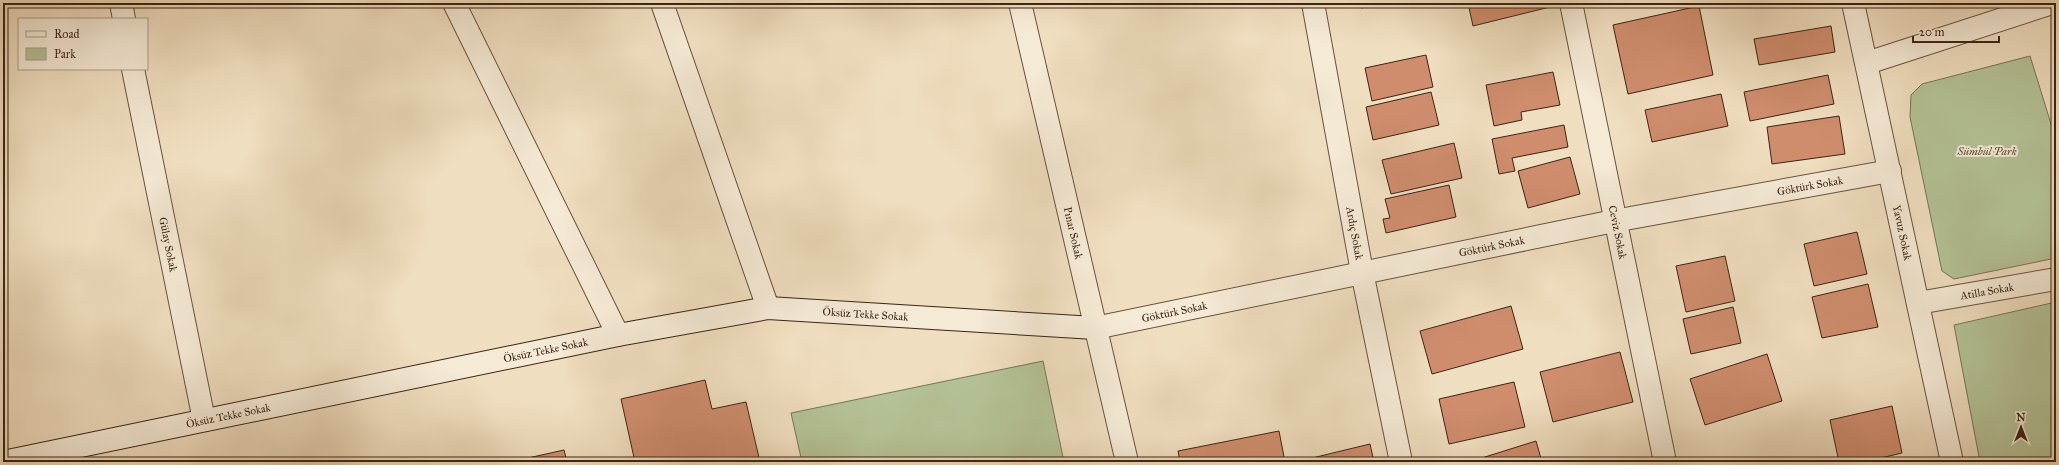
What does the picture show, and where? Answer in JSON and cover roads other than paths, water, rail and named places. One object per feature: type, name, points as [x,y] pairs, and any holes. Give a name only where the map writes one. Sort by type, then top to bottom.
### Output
[{"type":"street","points":[[121,3],[124,18]]},
{"type":"street","points":[[454,3],[618,335]]},
{"type":"street","points":[[662,3],[768,308]]},
{"type":"street","name":"Pınar Sokak","points":[[1020,3],[1094,328],[1127,462]]},
{"type":"street","name":"Ardıç Sokak","points":[[1313,3],[1362,272],[1401,462]]},
{"type":"street","name":"Ceviz Sokak","points":[[1571,3],[1614,221],[1665,462]]},
{"type":"street","name":"Yavuz Sokak","points":[[1853,3],[1952,462]]},
{"type":"street","points":[[1867,63],[2052,3]]},
{"type":"street","name":"Gülay Sokak","points":[[133,70],[204,420]]},
{"type":"street","name":"Göktürk Sokak","points":[[1094,328],[1614,221],[1890,171]]},
{"type":"street","name":"Atilla Sokak","points":[[1918,303],[2056,279]]},
{"type":"street","name":"Öksüz Tekke Sokak","points":[[3,462],[618,335],[768,308],[1094,328]]},
{"type":"park label","name":"Sümbül Park","points":[[1987,151]]}]
